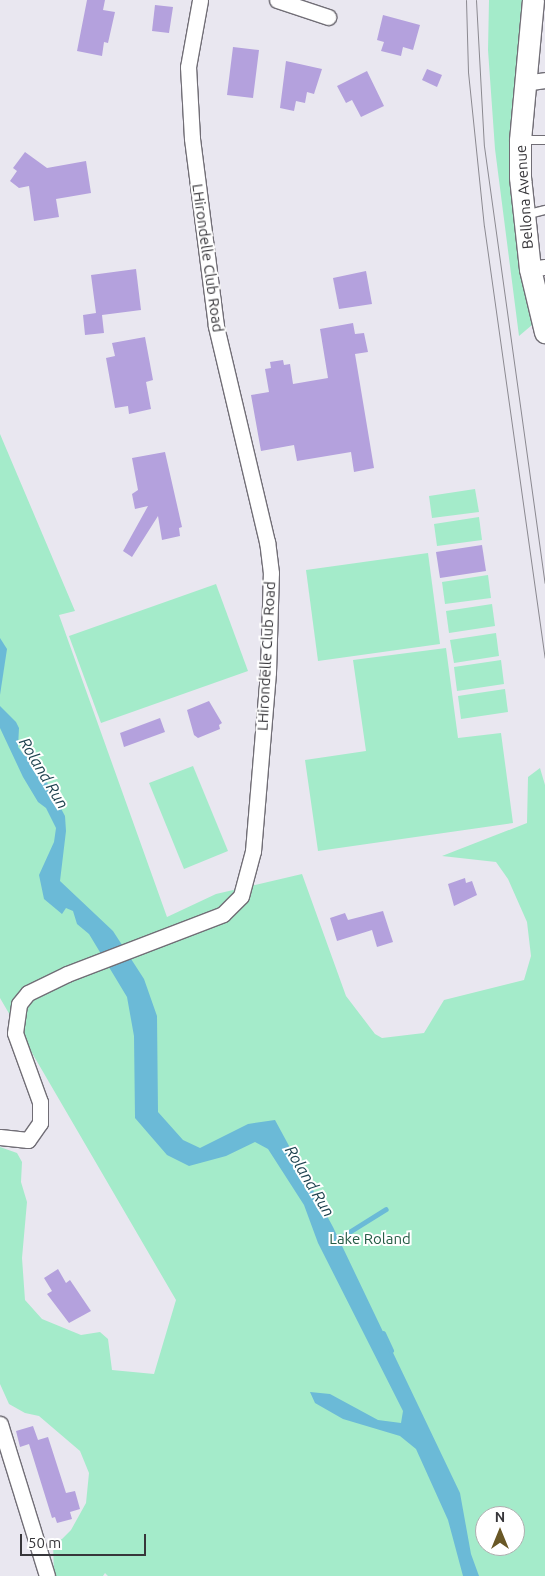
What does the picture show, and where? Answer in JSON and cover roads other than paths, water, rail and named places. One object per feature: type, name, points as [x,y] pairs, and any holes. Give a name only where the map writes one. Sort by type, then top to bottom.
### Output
[{"type":"main road","name":"Bellona Avenue","points":[[533,0],[520,140],[523,215],[537,268],[545,332]]},
{"type":"street","name":"LHirondelle Club Road","points":[[0,1137],[28,1140],[40,1123],[40,1102],[15,1033],[19,1004],[28,993],[67,974],[223,914],[241,896],[253,852],[268,672],[271,573],[267,542],[216,326],[187,97],[191,40],[200,0]]},
{"type":"street","points":[[277,0],[328,17]]},
{"type":"street","points":[[524,83],[545,80]]},
{"type":"street","points":[[0,1424],[47,1576]]},
{"type":"lane","points":[[520,140],[545,140]]},
{"type":"lane","points":[[523,215],[545,210]]},
{"type":"water","points":[[0,638],[7,649],[0,695]]},
{"type":"water","points":[[0,706],[16,722],[19,728],[18,747],[24,755],[34,758],[65,816],[66,831],[60,881],[113,931],[144,979],[157,1016],[158,1112],[183,1140],[200,1148],[248,1124],[275,1120],[333,1227],[460,1493],[471,1554],[479,1576],[463,1576],[448,1520],[416,1449],[400,1436],[343,1419],[315,1403],[310,1392],[330,1394],[378,1420],[401,1423],[403,1411],[318,1243],[304,1205],[268,1149],[255,1142],[226,1156],[189,1166],[167,1155],[135,1118],[134,1036],[127,997],[89,934],[77,924],[73,911],[66,908],[62,914],[44,899],[39,875],[54,842],[56,828],[46,808],[38,802],[23,777],[0,728]]},
{"type":"waterway","points":[[333,1242],[386,1209]]},
{"type":"waterway","name":"Roland Run","points":[[383,1333],[391,1350]]},
{"type":"tram line","points":[[466,0],[468,72],[484,226],[545,658]]},
{"type":"tram line","points":[[476,0],[484,146],[545,583]]},
{"type":"park label","name":"Lake Roland","points":[[370,1239]]}]
